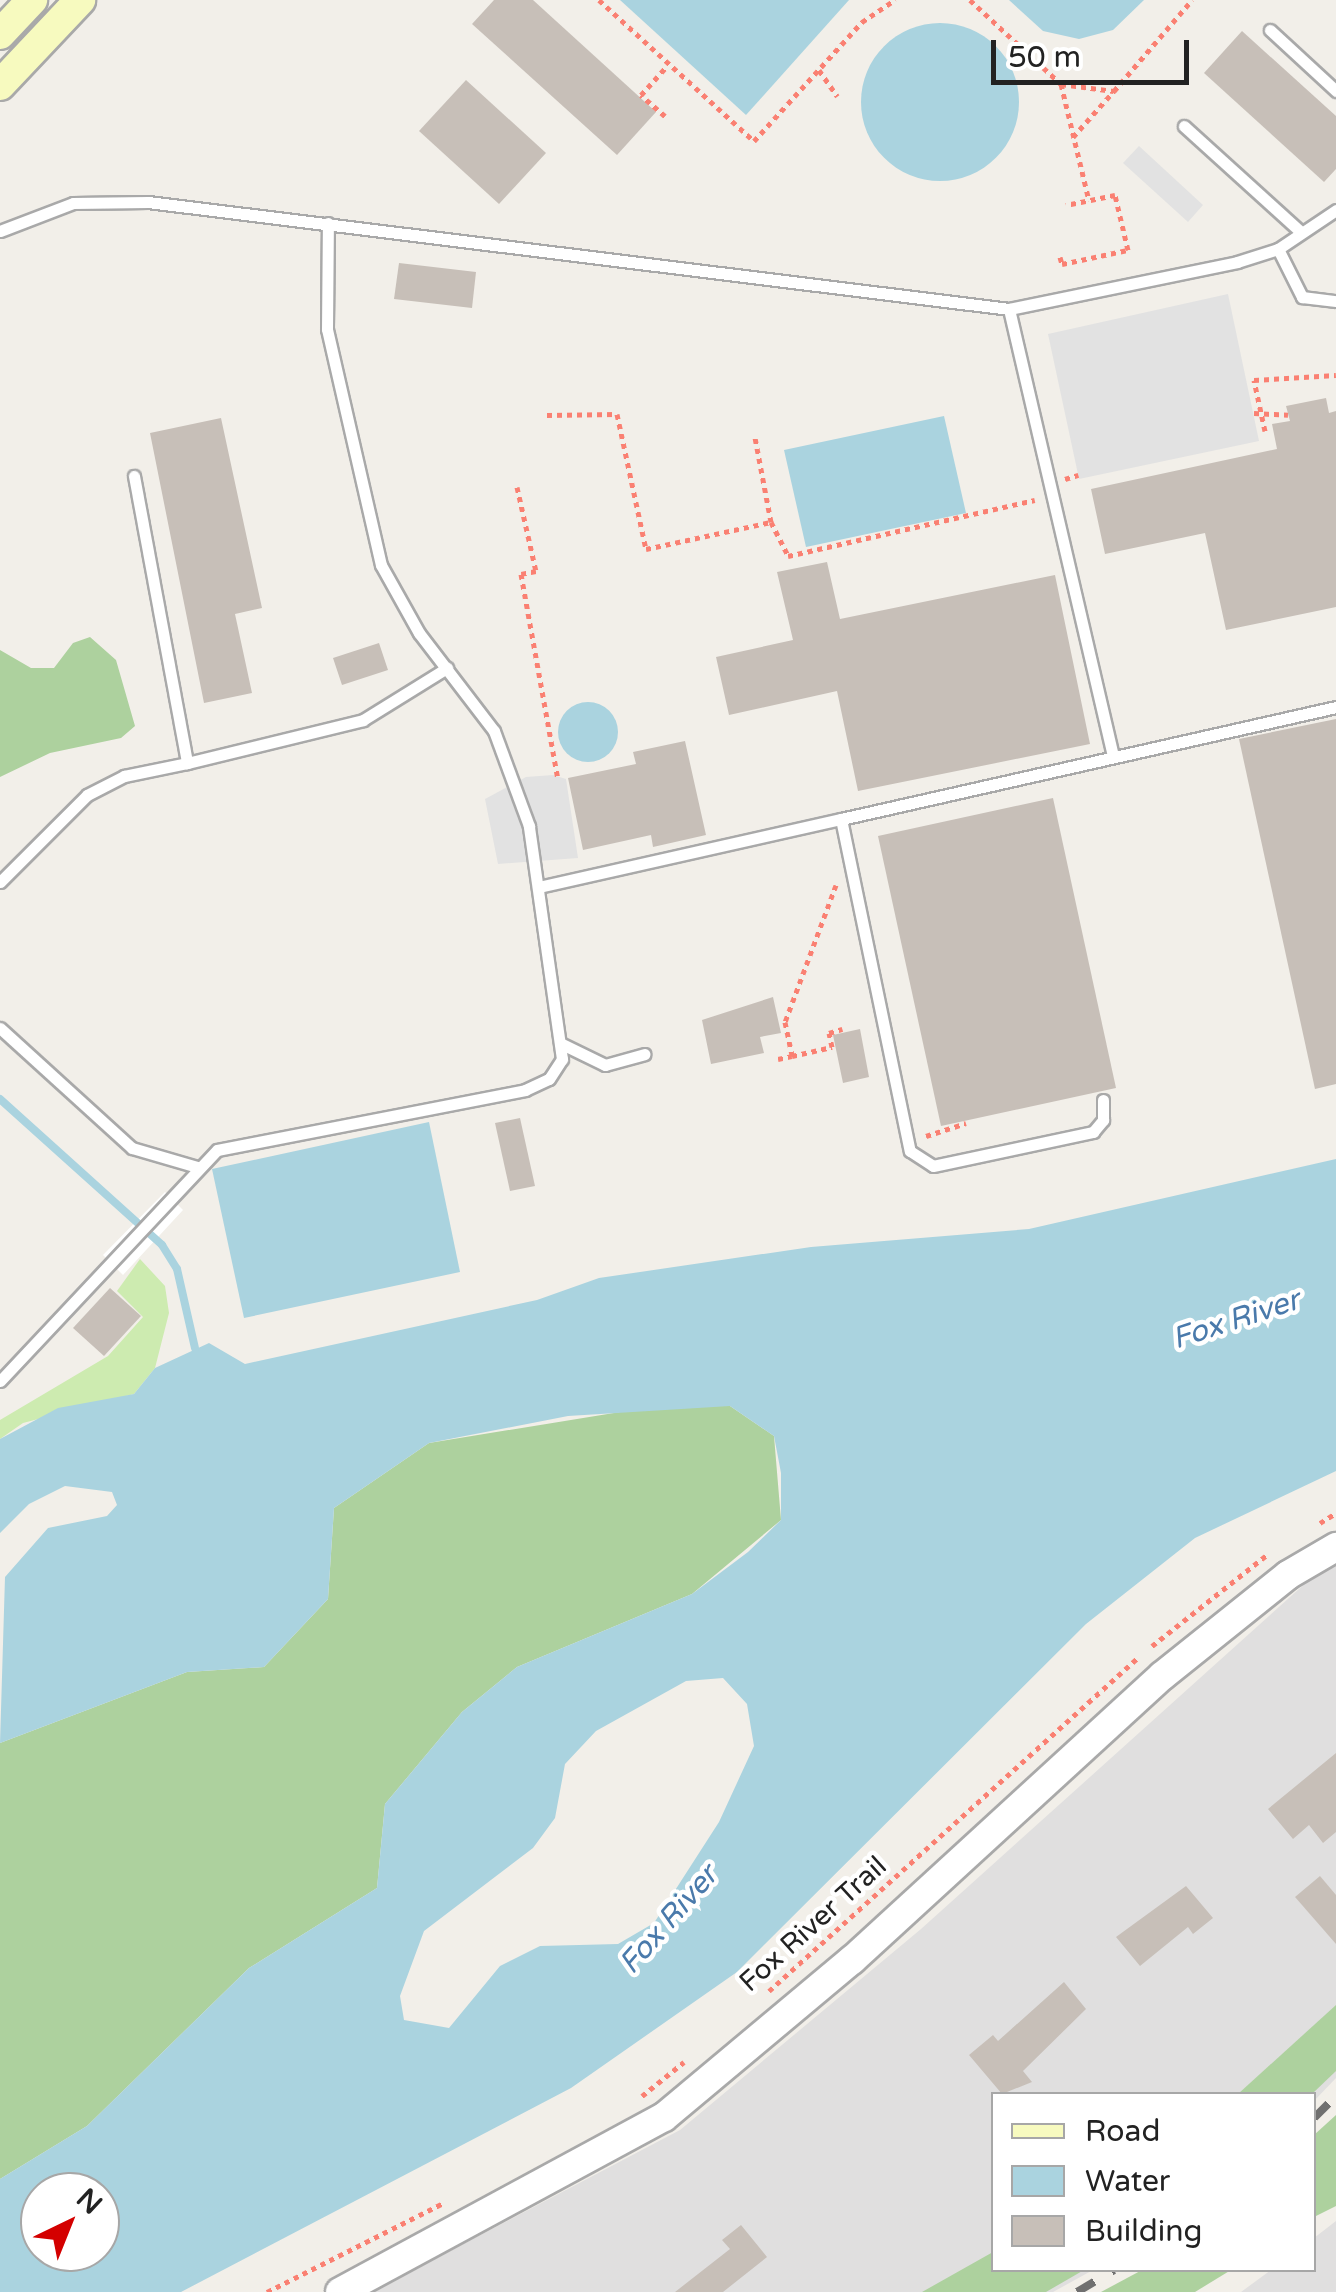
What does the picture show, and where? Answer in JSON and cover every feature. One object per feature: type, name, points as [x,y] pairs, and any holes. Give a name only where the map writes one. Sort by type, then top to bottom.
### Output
[{"type":"main road","points":[[0,34],[32,0]]},
{"type":"main road","points":[[0,85],[80,0]]},
{"type":"street","points":[[340,2292],[664,2117],[852,1960],[1162,1676],[1288,1575],[1336,1548]]},
{"type":"lane","points":[[1270,30],[1336,91]]},
{"type":"lane","points":[[1184,126],[1301,232]]},
{"type":"lane","points":[[0,231],[40,211],[102,199],[328,223],[1010,309],[1278,248],[1336,210]]},
{"type":"lane","points":[[0,1381],[176,1199],[197,1168],[231,1144],[525,1090],[557,1070],[562,1044],[529,826],[494,731],[447,668],[381,565],[327,329],[328,223]]},
{"type":"lane","points":[[1278,248],[1302,297],[1336,300]]},
{"type":"lane","points":[[1010,309],[1113,756]]},
{"type":"lane","points":[[134,476],[187,763]]},
{"type":"lane","points":[[0,882],[87,795],[124,776],[363,720],[447,668]]},
{"type":"lane","points":[[539,887],[1336,707]]},
{"type":"lane","points":[[840,819],[910,1151],[934,1166],[1093,1132],[1103,1120],[1104,1100]]},
{"type":"lane","points":[[0,1028],[132,1148],[197,1168]]},
{"type":"lane","points":[[562,1044],[605,1064],[645,1054]]},
{"type":"path","points":[[599,0],[754,141],[862,22],[895,0]]},
{"type":"path","points":[[970,0],[1060,84],[1089,201]]},
{"type":"path","points":[[1073,137],[1192,0]]},
{"type":"path","points":[[665,116],[641,94],[669,64]]},
{"type":"path","points":[[818,70],[837,96]]},
{"type":"path","points":[[1060,84],[1114,91]]},
{"type":"path","points":[[1060,257],[1062,264],[1115,249],[1128,250],[1115,195],[1066,205]]},
{"type":"path","points":[[1091,249],[1093,257]]},
{"type":"path","points":[[1265,430],[1257,413],[1254,380],[1336,375]]},
{"type":"path","points":[[1257,413],[1288,415]]},
{"type":"path","points":[[547,415],[617,414],[646,548],[771,522]]},
{"type":"path","points":[[754,437],[771,522],[788,556],[1035,500]]},
{"type":"path","points":[[1066,478],[1078,475]]},
{"type":"path","points":[[517,487],[536,570],[521,574],[558,780]]},
{"type":"path","points":[[792,1056],[785,1022],[848,854]]},
{"type":"path","points":[[778,1059],[832,1048],[829,1033],[842,1029]]},
{"type":"path","points":[[914,1139],[966,1123]]},
{"type":"path","points":[[1306,1531],[1336,1513]]},
{"type":"path","name":"Fox River Trail","points":[[766,1994],[1089,1699],[1276,1549]]},
{"type":"path","points":[[639,2099],[696,2052]]},
{"type":"path","points":[[267,2292],[453,2198]]},
{"type":"shaded area","points":[[1139,146],[1203,205],[1188,222],[1123,163]]},
{"type":"shaded area","points":[[1228,294],[1259,441],[1079,479],[1048,334]]},
{"type":"shaded area","points":[[553,775],[566,779],[578,858],[498,864],[485,799],[526,777]]},
{"type":"shaded area","points":[[1336,1566],[1336,2078],[1316,2099],[1316,2092],[991,2092],[991,2272],[1089,2272],[1053,2292],[372,2292],[680,2130],[921,1929],[1309,1580]]},
{"type":"shaded area","points":[[1336,2221],[1336,2292],[1241,2292],[1268,2272],[1316,2272],[1316,2236]]},
{"type":"green space","points":[[90,637],[116,660],[135,726],[121,738],[50,753],[0,777],[0,650],[31,668],[54,668],[73,643]]},
{"type":"green space","points":[[140,1259],[165,1286],[169,1313],[155,1368],[134,1394],[23,1423],[0,1439],[0,1420],[108,1356],[143,1317],[117,1291]]},
{"type":"green space","points":[[669,1404],[730,1406],[774,1436],[781,1520],[692,1594],[517,1667],[462,1712],[385,1804],[377,1888],[249,1968],[87,2126],[0,2179],[0,1743],[187,1672],[264,1667],[328,1599],[334,1508],[429,1443]]},
{"type":"green space","points":[[1336,2005],[1336,2071],[1314,2092],[1240,2092]]},
{"type":"green space","points":[[1336,2115],[1336,2206],[1316,2216],[1316,2133]]},
{"type":"green space","points":[[991,2253],[991,2272],[1081,2272],[1046,2292],[922,2292]]},
{"type":"green space","points":[[1138,2272],[1228,2272],[1195,2292],[1101,2292]]},
{"type":"water","points":[[620,0],[849,0],[746,115]]},
{"type":"water","points":[[1009,0],[1144,0],[1113,30],[1079,39],[1043,31]]},
{"type":"water","points":[[940,23],[970,29],[996,46],[1013,72],[1019,102],[1013,132],[996,158],[970,175],[940,181],[910,175],[884,158],[867,132],[861,102],[867,72],[884,46],[910,29]]},
{"type":"water","points":[[944,416],[966,513],[806,547],[784,450]]},
{"type":"water","points":[[588,702],[609,711],[618,732],[609,753],[588,762],[567,753],[558,732],[567,711]]},
{"type":"water","points":[[429,1122],[460,1272],[244,1318],[212,1169]]},
{"type":"water","name":"Fox River","points":[[1336,1159],[1336,1471],[1195,1538],[1086,1624],[737,1972],[571,2088],[181,2292],[0,2292],[0,2179],[87,2126],[249,1968],[377,1888],[385,1804],[462,1712],[517,1667],[692,1594],[748,1552],[781,1520],[781,1473],[774,1436],[730,1406],[568,1416],[429,1443],[334,1508],[328,1599],[264,1667],[187,1672],[0,1743],[5,1577],[48,1528],[107,1516],[117,1505],[112,1492],[65,1486],[29,1504],[0,1533],[0,1439],[58,1408],[134,1394],[155,1368],[209,1343],[245,1364],[537,1300],[599,1278],[811,1247],[1029,1229]],"holes":[[[723,1678],[747,1704],[754,1746],[719,1822],[654,1923],[618,1944],[540,1946],[500,1966],[449,2028],[404,2020],[400,1996],[424,1931],[533,1848],[555,1818],[565,1764],[596,1731],[686,1681]]]},
{"type":"pier","points":[[165,1192],[183,1210],[123,1275],[103,1255]]},
{"type":"building","points":[[494,0],[533,0],[656,112],[617,155],[472,24]]},
{"type":"building","points":[[1242,31],[1336,116],[1336,169],[1324,182],[1204,73]]},
{"type":"building","points":[[466,80],[546,153],[499,204],[419,131]]},
{"type":"building","points":[[399,263],[476,272],[472,308],[394,299]]},
{"type":"building","points":[[1326,398],[1329,413],[1336,411],[1336,607],[1226,630],[1205,533],[1105,554],[1091,489],[1277,449],[1272,424],[1290,421],[1286,406]]},
{"type":"building","points":[[221,418],[262,608],[235,614],[252,693],[204,703],[150,433]]},
{"type":"building","points":[[827,562],[840,619],[1055,575],[1090,744],[858,791],[837,691],[729,715],[716,657],[793,640],[777,572]]},
{"type":"building","points":[[379,643],[388,670],[342,685],[333,658]]},
{"type":"building","points":[[1336,719],[1336,1084],[1315,1089],[1239,739]]},
{"type":"building","points":[[685,741],[706,835],[653,847],[651,835],[583,850],[568,778],[636,764],[633,752]]},
{"type":"building","points":[[1053,798],[1116,1088],[941,1126],[878,836]]},
{"type":"building","points":[[773,997],[781,1033],[760,1037],[764,1053],[711,1064],[702,1020]]},
{"type":"building","points":[[860,1029],[869,1077],[843,1083],[833,1035]]},
{"type":"building","points":[[520,1118],[535,1186],[510,1191],[495,1123]]},
{"type":"building","points":[[110,1288],[141,1316],[104,1356],[73,1328]]},
{"type":"building","points":[[1336,1753],[1336,1832],[1323,1843],[1309,1825],[1293,1839],[1268,1809]]},
{"type":"building","points":[[1320,1876],[1336,1895],[1336,1944],[1295,1897]]},
{"type":"building","points":[[1186,1886],[1213,1918],[1193,1934],[1188,1927],[1140,1966],[1116,1937]]},
{"type":"building","points":[[1064,1982],[1086,2009],[1023,2071],[1032,2082],[1007,2092],[1000,2092],[969,2055],[993,2035],[998,2041]]},
{"type":"building","points":[[741,2225],[767,2257],[723,2292],[675,2292],[730,2249],[722,2240]]},
{"type":"waterway","points":[[0,1099],[162,1245],[177,1269],[195,1348]]},
{"type":"railway","points":[[1316,2116],[1336,2096]]},
{"type":"railway","points":[[1077,2292],[1111,2272]]}]
